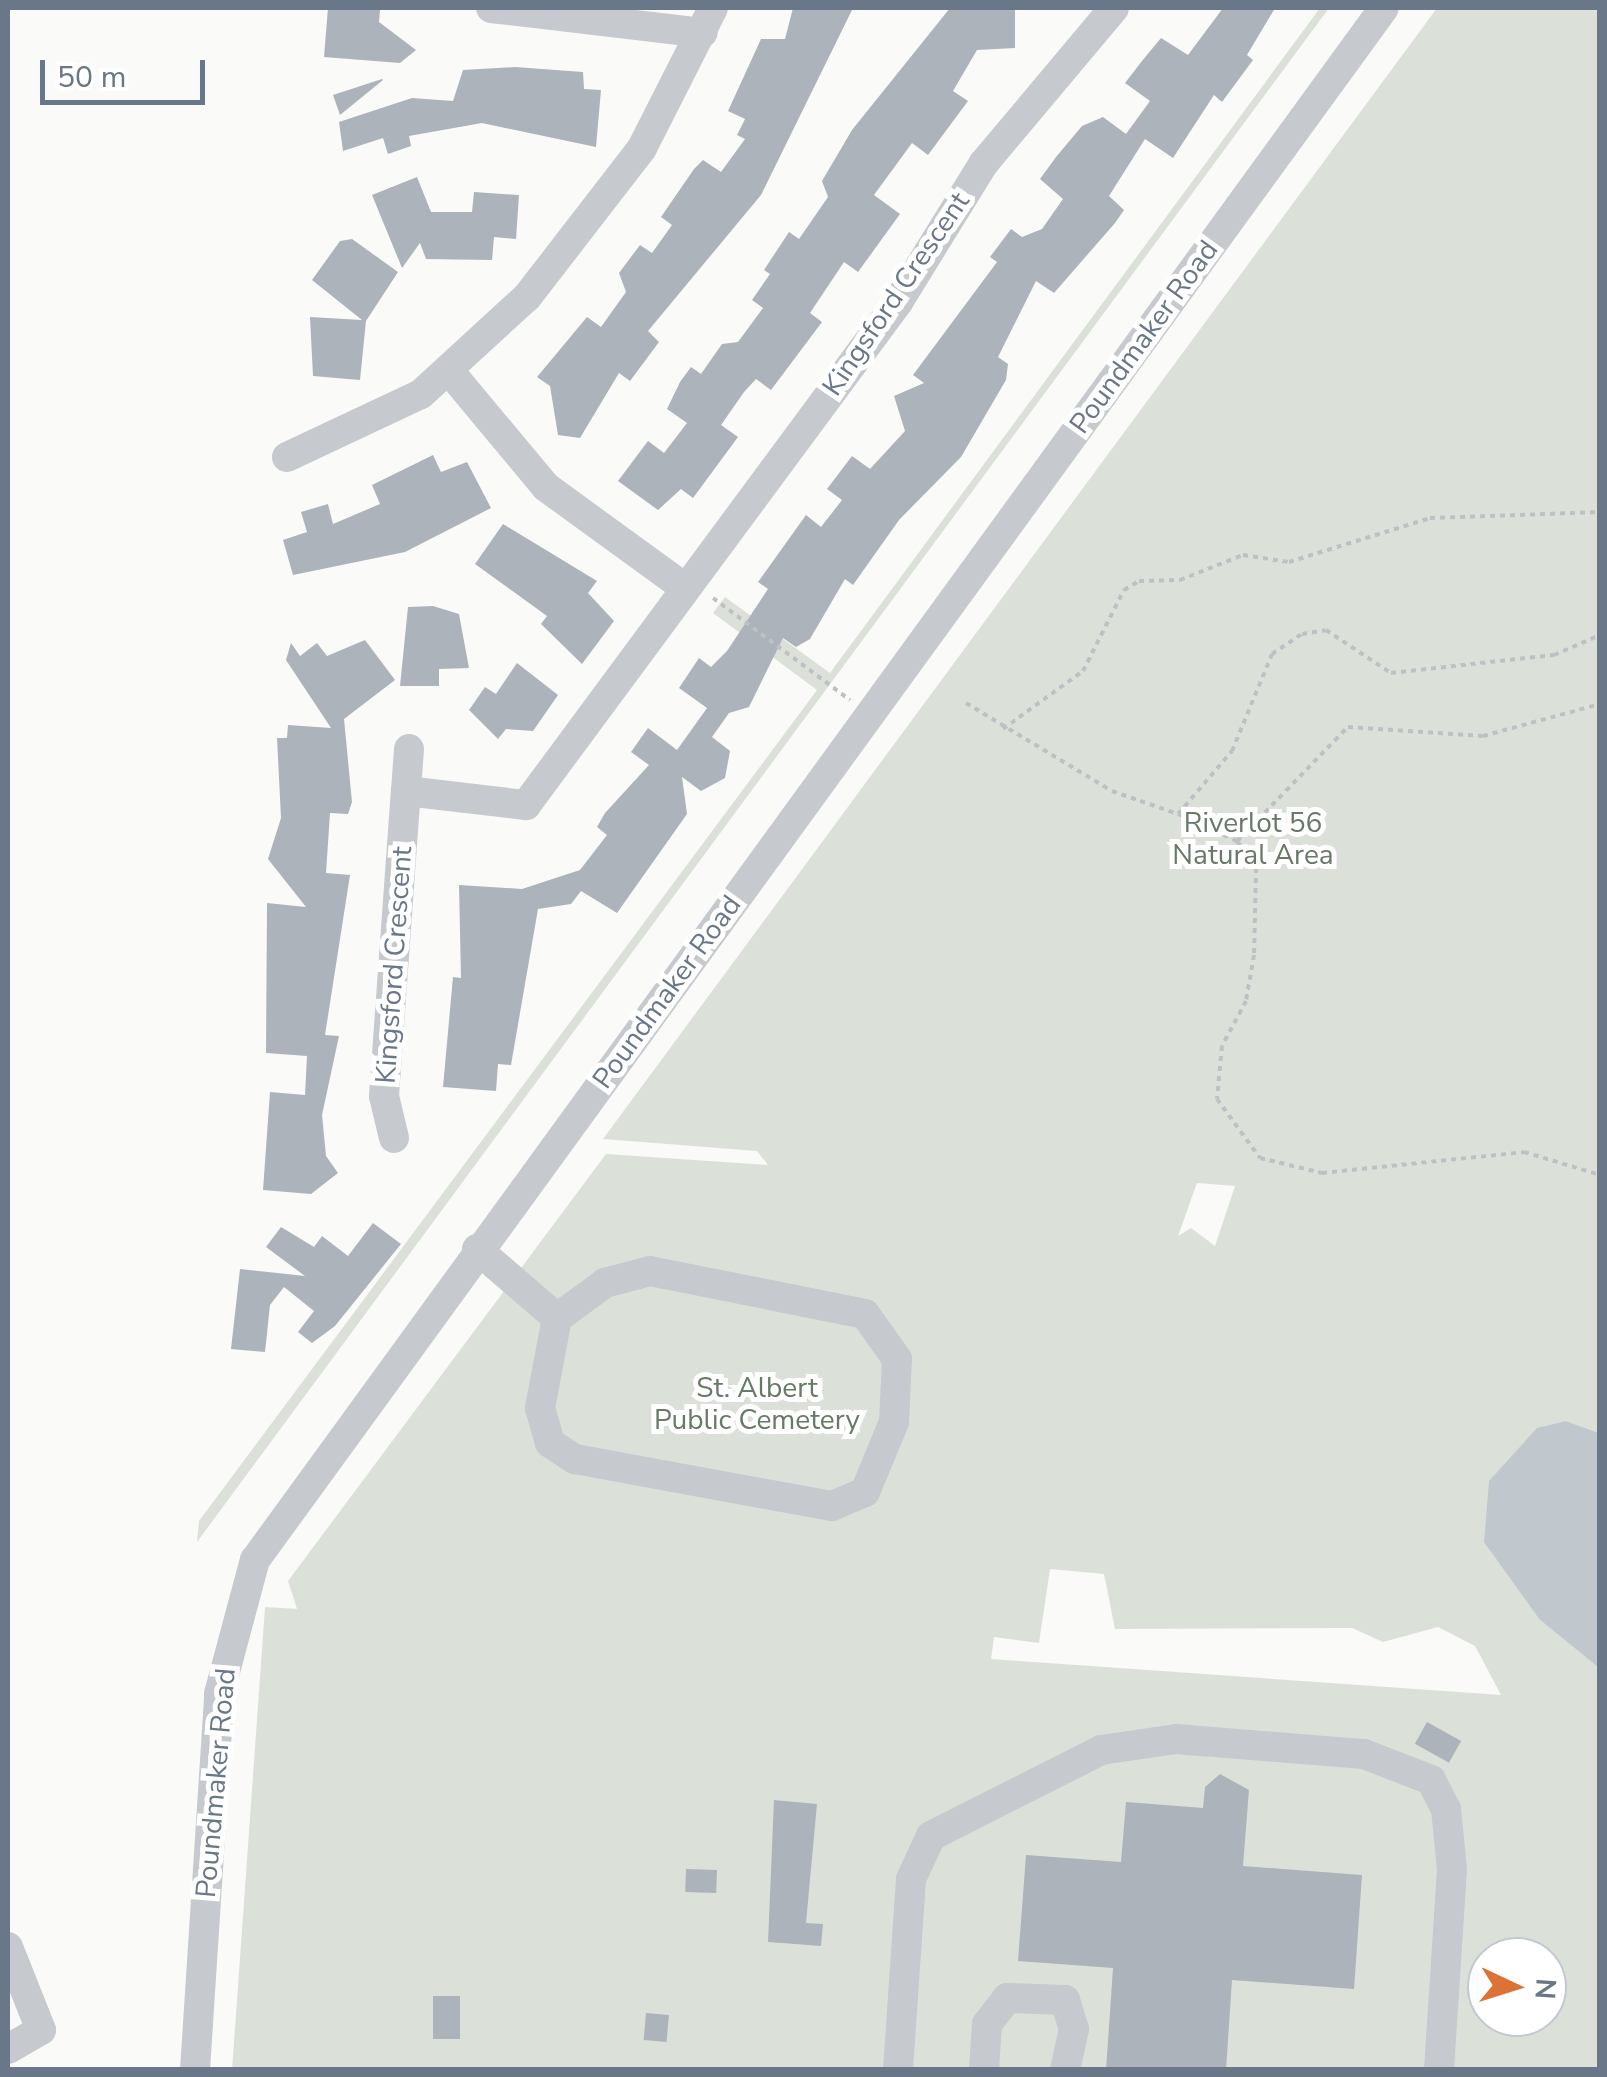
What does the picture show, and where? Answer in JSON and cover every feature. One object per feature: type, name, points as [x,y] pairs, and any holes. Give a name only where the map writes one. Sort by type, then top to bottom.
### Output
[{"type":"street","points":[[287,457],[370,425],[451,373],[561,257],[642,148],[708,20],[491,8]]},
{"type":"street","name":"Kingsford Crescent","points":[[406,791],[526,805],[698,592],[898,302],[992,150],[1114,8]]},
{"type":"street","name":"Poundmaker Road","points":[[195,2070],[219,1694],[234,1617],[297,1492],[870,716],[1384,8]]},
{"type":"street","points":[[451,373],[546,487],[698,592]]},
{"type":"street","name":"Kingsford Crescent","points":[[394,1138],[384,1096],[409,749]]},
{"type":"street","points":[[478,1250],[556,1318]]},
{"type":"street","points":[[650,1271],[865,1314],[897,1359],[894,1422],[865,1492],[832,1506],[575,1459],[550,1444],[540,1408],[556,1318],[605,1283],[650,1271]]},
{"type":"street","points":[[898,2070],[911,1880],[931,1836],[1101,1750],[1176,1740],[1364,1754],[1431,1780],[1446,1809],[1452,1869],[1439,2070]]},
{"type":"street","points":[[8,1947],[41,2030],[8,2049]]},
{"type":"street","points":[[984,2070],[987,2024],[1007,1998],[1064,2000],[1074,2029],[1065,2070]]},
{"type":"path","points":[[1003,729],[1083,671],[1124,590],[1140,581],[1180,580],[1243,555],[1288,562],[1430,518],[1600,512]]},
{"type":"path","points":[[698,592],[870,716]]},
{"type":"path","points":[[1178,814],[1232,751],[1272,654],[1302,634],[1326,630],[1391,672],[1554,656],[1600,635]]},
{"type":"path","points":[[966,703],[1003,729],[1112,791],[1178,814],[1237,841],[1256,868],[1254,955],[1216,1071],[1228,1124],[1260,1158],[1322,1173],[1524,1152],[1600,1175]]},
{"type":"path","points":[[1237,841],[1348,726],[1483,736],[1600,704]]},
{"type":"green space","points":[[1320,8],[1329,8],[197,1542],[199,1521],[817,690],[713,613],[725,597],[830,673]]},
{"type":"green space","points":[[1437,8],[1599,8],[1599,1433],[1566,1421],[1540,1620],[1599,1668],[1599,2069],[232,2070],[265,1607],[297,1609],[288,1581],[606,1154],[768,1165],[757,1151],[603,1139]],"holes":[[[1197,1183],[1235,1186],[1215,1246],[1191,1228],[1178,1236]],[[1050,1569],[1104,1574],[1115,1629],[1352,1628],[1383,1642],[1438,1627],[1475,1646],[1501,1695],[991,1659],[994,1637],[1039,1643]]]},
{"type":"shaded area","points":[[1566,1421],[1599,1433],[1599,1668],[1540,1620],[1484,1542],[1489,1481],[1537,1428]]},
{"type":"building","points":[[328,8],[380,10],[379,22],[416,50],[400,63],[324,57]]},
{"type":"building","points":[[793,8],[853,8],[761,195],[648,331],[659,342],[630,381],[619,373],[580,438],[558,435],[550,386],[537,377],[587,317],[601,327],[626,292],[619,273],[640,245],[652,253],[672,225],[661,217],[694,169],[703,160],[721,172],[745,139],[737,135],[745,119],[728,111],[761,39],[785,39]]},
{"type":"building","points":[[950,8],[1015,8],[1015,48],[977,50],[953,91],[968,101],[928,155],[912,143],[874,195],[900,214],[858,272],[844,262],[810,313],[822,322],[771,390],[756,379],[744,392],[721,425],[738,437],[693,498],[681,489],[658,510],[618,481],[648,441],[664,453],[687,423],[667,409],[680,382],[691,367],[701,374],[722,344],[738,342],[763,308],[752,300],[770,274],[764,270],[789,232],[799,239],[828,197],[822,181],[852,130]]},
{"type":"building","points":[[1223,8],[1275,8],[1247,55],[1253,60],[1222,102],[1214,95],[1173,158],[1145,139],[1109,196],[1124,210],[1115,223],[1054,293],[1036,281],[998,357],[1008,364],[1006,380],[961,457],[899,520],[853,585],[845,579],[810,639],[796,647],[783,638],[749,707],[729,713],[712,737],[730,751],[725,778],[701,791],[682,777],[687,814],[617,913],[581,891],[571,904],[538,909],[511,1065],[498,1064],[496,1091],[443,1087],[453,977],[461,978],[459,885],[522,889],[580,870],[607,835],[597,827],[605,813],[649,765],[631,752],[648,728],[677,750],[707,708],[679,688],[699,658],[711,667],[727,651],[768,589],[758,582],[806,515],[821,527],[842,500],[827,489],[852,456],[870,469],[905,431],[894,396],[924,383],[913,375],[997,262],[990,257],[1011,229],[1022,237],[1042,229],[1063,199],[1040,179],[1056,157],[1082,126],[1103,117],[1126,134],[1150,101],[1125,83],[1161,38],[1188,55]]},
{"type":"building","points":[[515,67],[583,72],[584,89],[601,90],[596,147],[482,123],[409,136],[411,146],[388,154],[383,138],[343,151],[339,122],[412,98],[453,101],[463,70]]},
{"type":"building","points":[[383,80],[340,115],[333,95]]},
{"type":"building","points":[[417,177],[431,212],[472,212],[474,192],[519,195],[516,239],[494,237],[492,260],[426,259],[420,243],[402,268],[372,195]]},
{"type":"building","points":[[352,239],[398,272],[366,321],[360,380],[313,376],[310,317],[362,320],[312,280],[340,241]]},
{"type":"building","points":[[433,455],[441,472],[467,462],[491,508],[405,552],[293,575],[283,540],[307,532],[301,512],[328,504],[333,524],[380,504],[372,485]]},
{"type":"building","points":[[503,524],[597,581],[588,593],[614,621],[582,664],[541,624],[547,616],[475,564]]},
{"type":"building","points":[[433,606],[459,614],[469,668],[439,669],[439,686],[400,686],[408,607]]},
{"type":"building","points":[[365,640],[395,680],[344,719],[352,802],[348,814],[330,813],[326,873],[350,875],[325,1035],[339,1036],[322,1115],[326,1156],[338,1173],[311,1194],[263,1190],[270,1092],[305,1095],[307,1056],[266,1053],[267,903],[306,907],[268,859],[281,818],[277,738],[287,738],[288,725],[331,728],[286,660],[291,643],[300,656],[317,643],[327,656]]},
{"type":"building","points":[[517,663],[558,695],[533,731],[506,729],[498,739],[469,710],[485,687],[496,694]]},
{"type":"building","points":[[373,1223],[401,1244],[335,1326],[312,1343],[298,1332],[314,1311],[284,1287],[270,1305],[265,1352],[231,1349],[240,1269],[305,1276],[266,1247],[281,1227],[314,1247],[322,1236],[348,1256]]},
{"type":"building","points":[[1427,1722],[1461,1741],[1449,1763],[1415,1744]]},
{"type":"building","points":[[1220,1774],[1249,1790],[1243,1866],[1362,1875],[1354,1989],[1232,1980],[1226,2070],[1106,2070],[1113,1968],[1018,1961],[1026,1855],[1121,1862],[1126,1802],[1203,1808],[1205,1787]]},
{"type":"building","points":[[774,1800],[817,1804],[806,1923],[823,1924],[821,1946],[768,1942]]},
{"type":"building","points":[[686,1869],[717,1870],[716,1893],[685,1892]]},
{"type":"building","points":[[433,1996],[460,1996],[460,2039],[433,2039]]},
{"type":"building","points":[[646,2013],[669,2015],[667,2042],[644,2040]]},
{"type":"park label","name":"Riverlot 56 Natural Area","points":[[1253,839]]},
{"type":"park label","name":"St. Albert Public Cemetery","points":[[757,1404]]}]
